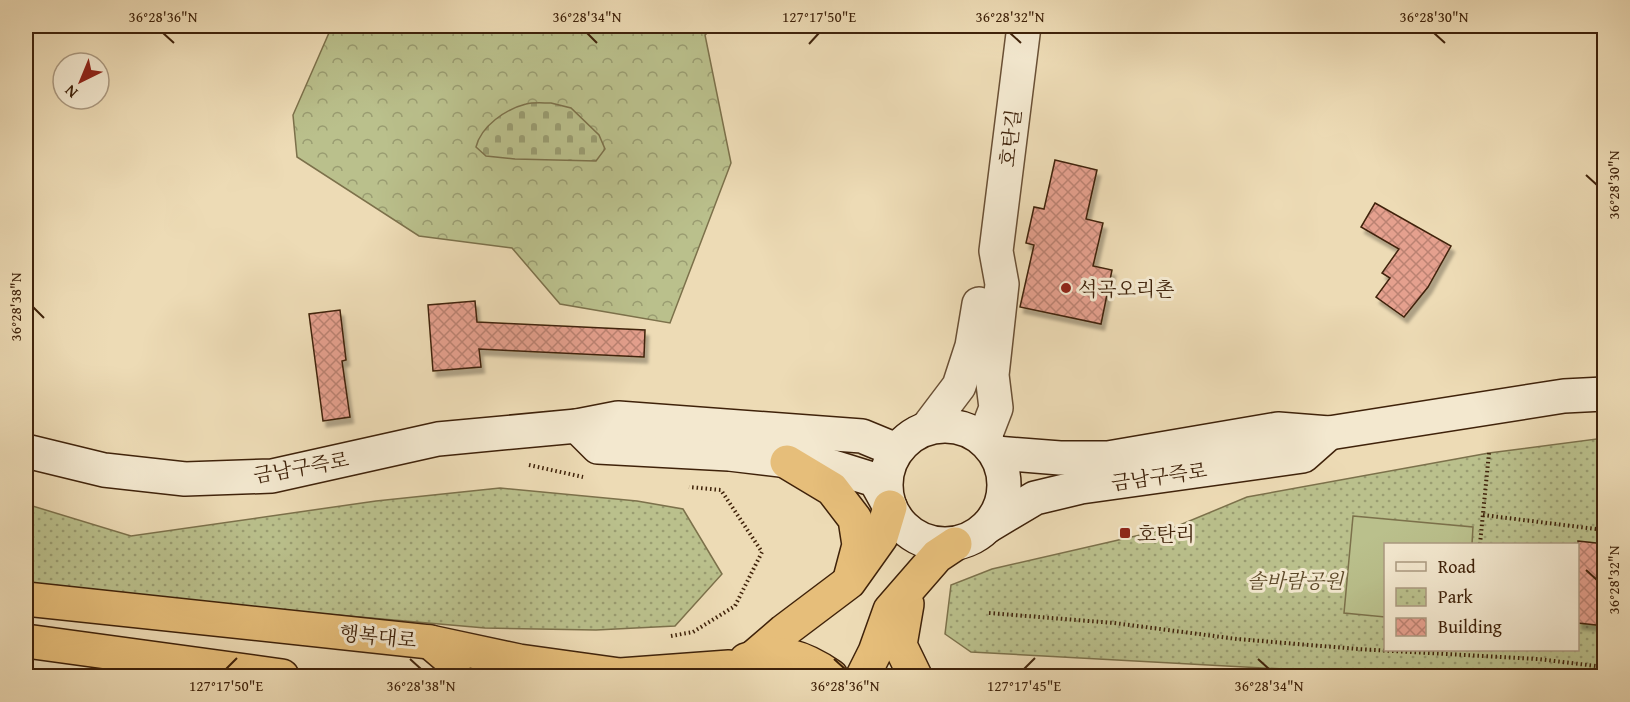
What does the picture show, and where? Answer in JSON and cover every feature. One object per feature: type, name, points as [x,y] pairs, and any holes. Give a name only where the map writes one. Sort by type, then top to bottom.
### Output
[{"type":"highway","points":[[787,462],[832,489],[855,519],[859,544],[849,582]]},
{"type":"highway","points":[[734,667],[849,582],[881,537],[890,507]]},
{"type":"highway","points":[[863,676],[875,652],[890,610],[937,556],[955,544]]},
{"type":"highway","points":[[910,586],[900,645],[915,676]]},
{"type":"highway","name":"행복대로","points":[[26,599],[430,642],[519,661],[620,675],[734,667],[784,654],[811,662],[831,676]]},
{"type":"highway","points":[[26,641],[282,676]]},
{"type":"highway","points":[[430,642],[450,659],[455,676]]},
{"type":"main road","name":"호탄길","points":[[990,446],[996,408],[992,375],[1002,284],[996,251],[1024,26]]},
{"type":"main road","name":"호탄길","points":[[928,428],[959,386],[972,346],[984,275],[996,251]]},
{"type":"main road","name":"금남구즉로","points":[[990,446],[1060,458],[1108,458],[1278,429],[1329,433],[1564,396],[1605,394]]},
{"type":"main road","name":"금남구즉로","points":[[26,451],[104,470],[184,479],[272,476],[438,439],[577,426],[618,418],[862,436],[896,450]]},
{"type":"main road","points":[[577,426],[598,447],[729,454],[830,466],[875,480],[890,507],[901,524],[916,537],[935,543],[955,544],[973,538],[988,526],[999,510],[1005,491],[1004,472],[990,446],[967,429],[948,425],[928,428],[910,436],[896,450],[888,468],[886,488],[890,507]]},
{"type":"main road","name":"금남구즉로","points":[[988,526],[1035,498],[1081,487],[1303,456],[1329,433]]},
{"type":"path","points":[[1480,543],[1489,453]]},
{"type":"path","points":[[525,464],[586,478]]},
{"type":"path","points":[[660,638],[693,632],[735,606],[762,552],[721,490],[687,487]]},
{"type":"path","points":[[1483,515],[1605,530]]},
{"type":"path","points":[[988,613],[1114,623],[1259,641],[1358,650],[1539,659],[1605,667]]},
{"type":"path","points":[[1469,656],[1470,651]]},
{"type":"green space","points":[[332,26],[715,26],[705,35],[731,163],[670,323],[560,304],[512,248],[419,236],[297,157],[293,115]]},
{"type":"green space","points":[[551,103],[571,108],[599,135],[605,149],[596,161],[486,156],[476,147],[483,132],[503,114],[526,104]]},
{"type":"green space","name":"솔바람공원","points":[[1604,438],[1604,676],[1384,676],[971,652],[945,634],[951,585],[992,569],[1175,527],[1247,497],[1489,453]]},
{"type":"green space","points":[[500,488],[637,501],[683,509],[722,574],[675,626],[596,630],[485,628],[26,588],[26,504],[131,536],[376,501]]},
{"type":"green space","points":[[1353,516],[1473,527],[1472,543],[1384,543],[1384,617],[1344,613]]},
{"type":"building","points":[[1055,160],[1097,170],[1086,219],[1103,223],[1093,266],[1112,270],[1101,324],[1020,307],[1034,245],[1026,243],[1034,207],[1044,209]]},
{"type":"building","points":[[1375,203],[1451,246],[1428,287],[1404,317],[1376,297],[1390,278],[1382,273],[1399,249],[1361,227]]},
{"type":"building","points":[[475,301],[477,322],[645,330],[644,357],[479,349],[481,367],[433,371],[428,305]]},
{"type":"building","points":[[340,310],[346,360],[342,361],[350,417],[323,421],[309,314]]},
{"type":"building","points":[[1578,541],[1605,544],[1605,626],[1579,623]]},
{"type":"place","name":"석곡오리촌","points":[[1066,288]]},
{"type":"place","name":"호탄리","points":[[1125,533]]}]
